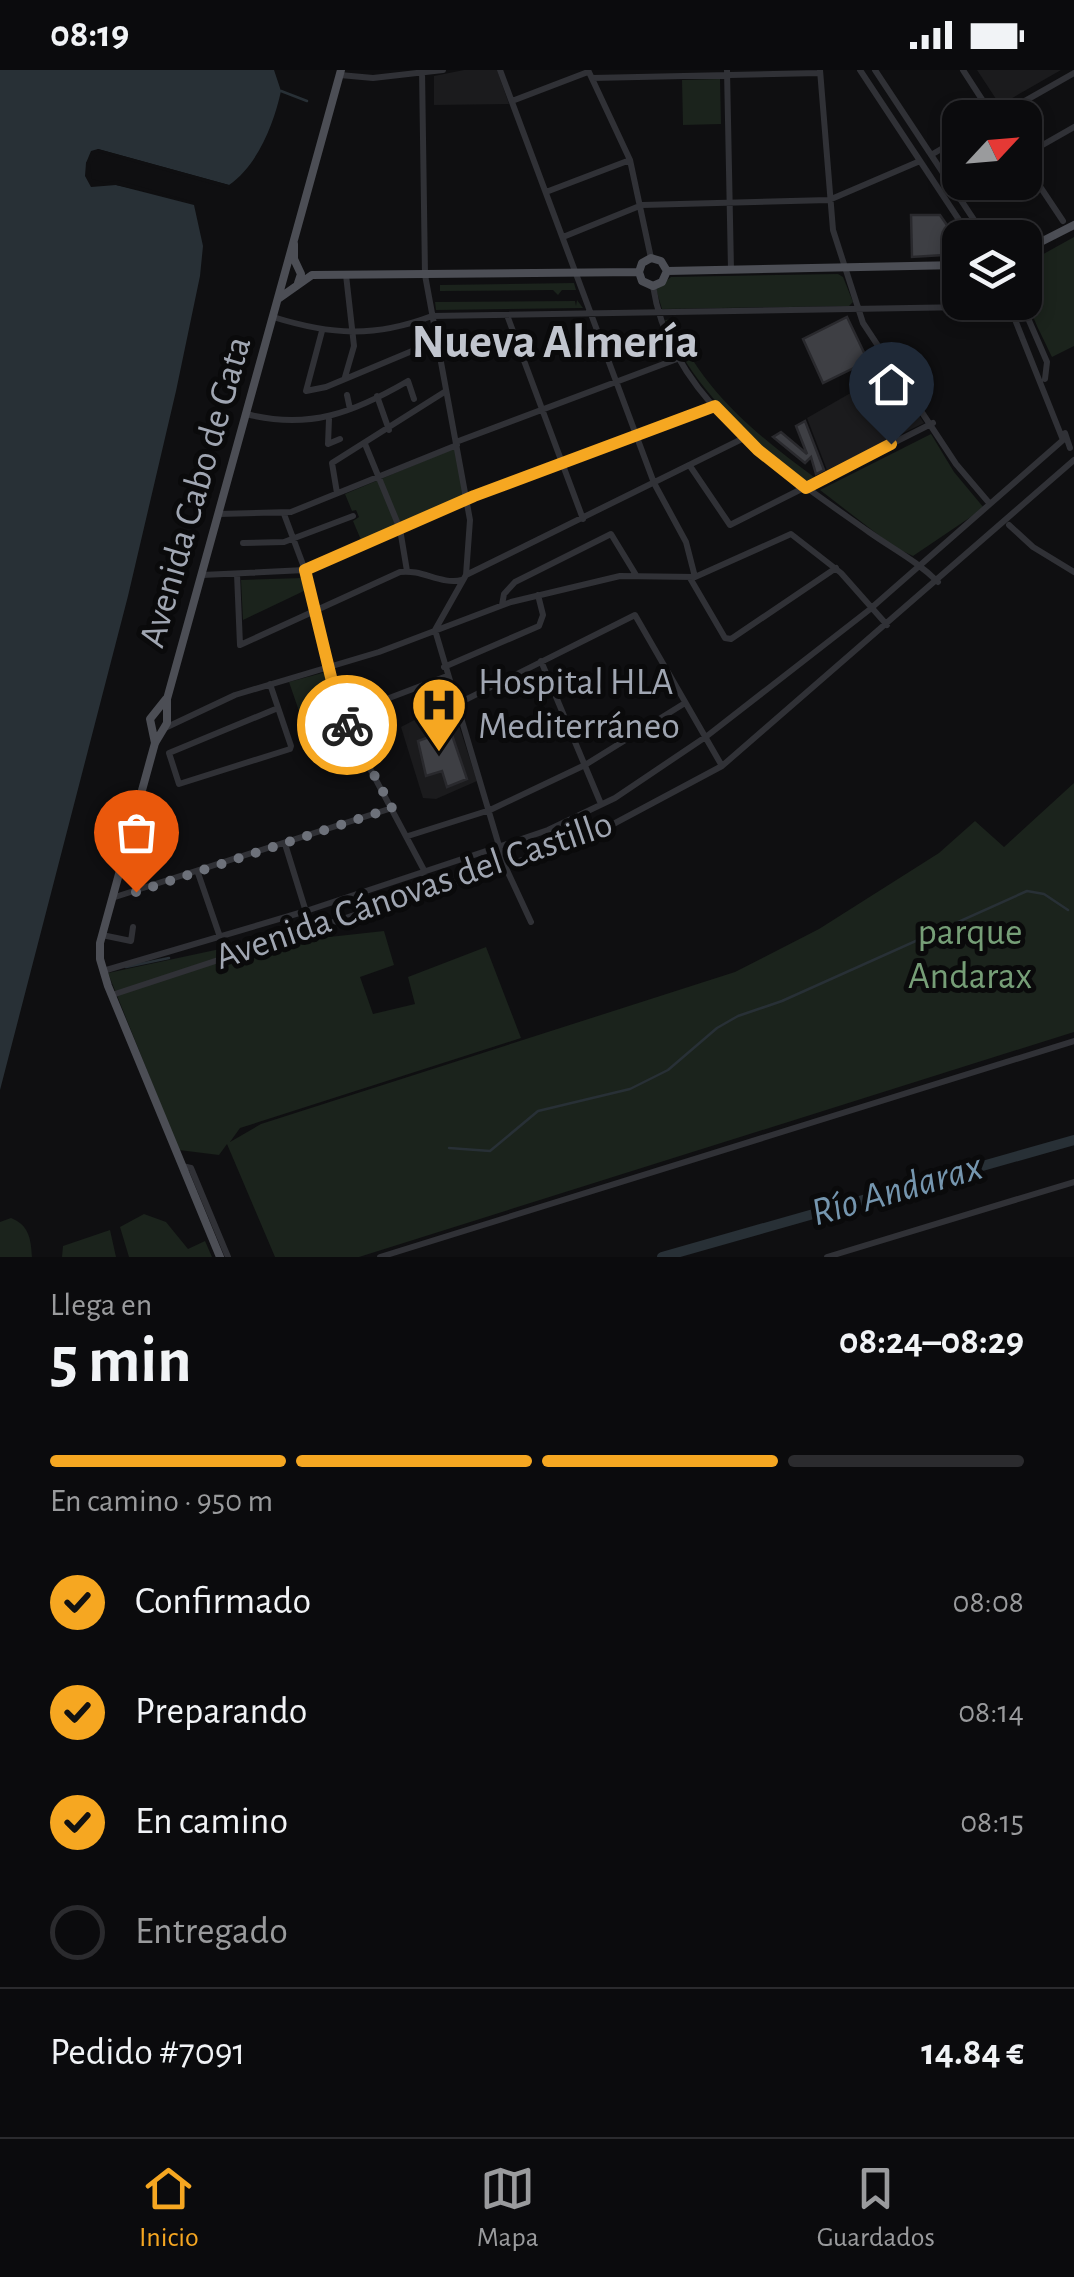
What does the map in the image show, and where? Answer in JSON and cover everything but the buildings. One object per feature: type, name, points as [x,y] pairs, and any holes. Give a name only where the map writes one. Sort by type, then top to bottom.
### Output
[{"type":"main road","name":"Avenida Cabo de Gata","points":[[159,730],[167,716],[167,699],[273,316],[285,286],[285,266],[340,72]]},
{"type":"main road","points":[[1042,242],[1074,225]]},
{"type":"main road","name":"Avenida Cabo de Gata","points":[[294,240],[298,282]]},
{"type":"main road","points":[[651,258],[661,261],[667,271],[662,282],[653,286],[642,281],[638,272],[642,263],[651,258]]},
{"type":"main road","points":[[667,271],[942,265]]},
{"type":"main road","points":[[285,266],[297,266],[312,275]]},
{"type":"main road","points":[[285,286],[312,275],[638,272]]},
{"type":"main road","name":"Avenida Cabo de Gata","points":[[156,710],[167,699]]},
{"type":"main road","points":[[167,716],[156,710],[150,719],[159,730],[99,956],[218,1253]]},
{"type":"street","points":[[340,72],[363,78],[443,70]]},
{"type":"street","points":[[500,70],[654,484],[686,542],[692,577],[724,638],[731,639],[836,568]]},
{"type":"street","points":[[860,70],[959,220]]},
{"type":"street","points":[[874,70],[974,220]]},
{"type":"street","points":[[963,70],[983,100]]},
{"type":"street","points":[[422,72],[425,274],[468,500],[465,577],[435,630],[505,866],[531,922]]},
{"type":"street","points":[[727,72],[731,270]]},
{"type":"street","points":[[512,102],[570,74],[820,72],[829,200],[842,268],[867,334],[932,423],[956,464],[990,504]]},
{"type":"street","points":[[589,73],[630,160],[651,258]]},
{"type":"street","points":[[1027,100],[1074,73]]},
{"type":"street","points":[[1042,145],[1074,127]]},
{"type":"street","points":[[931,155],[942,149]]},
{"type":"street","points":[[546,192],[630,160]]},
{"type":"street","points":[[563,237],[642,205],[829,200],[920,161]]},
{"type":"street","points":[[1042,190],[1063,221]]},
{"type":"street","points":[[344,378],[354,346],[346,275]]},
{"type":"street","points":[[653,286],[658,313],[677,359],[715,406],[806,488],[921,565],[938,582]]},
{"type":"street","points":[[273,316],[322,330],[353,332],[403,326],[432,316],[942,305]]},
{"type":"street","points":[[506,314],[584,519]]},
{"type":"street","points":[[1015,320],[1060,443],[1073,454]]},
{"type":"street","points":[[1028,320],[1047,362],[1044,374],[1073,454]]},
{"type":"street","points":[[322,330],[306,390],[326,387],[436,341]]},
{"type":"street","points":[[218,514],[284,514],[677,359]]},
{"type":"street","points":[[246,414],[277,422],[329,419],[408,381],[414,399]]},
{"type":"street","points":[[337,493],[332,463],[446,391]]},
{"type":"street","points":[[347,395],[350,409]]},
{"type":"street","points":[[377,396],[389,430]]},
{"type":"street","points":[[202,575],[305,570],[468,500],[715,406]]},
{"type":"street","points":[[329,419],[328,444],[340,438]]},
{"type":"street","points":[[690,466],[730,525],[932,423]]},
{"type":"street","points":[[237,574],[240,646],[407,571],[448,583],[465,577],[746,437]]},
{"type":"street","name":"Avenida Cánovas del Castillo","points":[[103,972],[306,911],[501,846],[548,830],[601,804],[706,738],[871,608],[1060,443]]},
{"type":"street","points":[[365,444],[400,530],[407,571]]},
{"type":"street","name":"Avenida Cánovas del Castillo","points":[[112,995],[505,866],[604,829],[722,766],[938,582],[1073,454]]},
{"type":"street","points":[[284,514],[305,570],[342,716],[434,889]]},
{"type":"street","points":[[243,543],[294,540],[354,516]]},
{"type":"street","points":[[1009,525],[1033,547],[1074,572]]},
{"type":"street","points":[[502,604],[507,588],[516,582],[610,534],[636,574]]},
{"type":"street","points":[[159,730],[270,684],[502,604],[636,574],[692,577],[792,534],[836,568],[887,625]]},
{"type":"street","points":[[444,667],[539,626],[543,615],[538,594]]},
{"type":"street","points":[[455,704],[635,615],[722,766]]},
{"type":"street","points":[[541,660],[601,804]]},
{"type":"street","points":[[342,716],[447,676]]},
{"type":"street","points":[[270,684],[278,708],[290,749],[180,784],[169,753],[278,708]]},
{"type":"street","points":[[408,836],[490,810],[585,765],[686,702]]},
{"type":"street","points":[[167,716],[182,719]]},
{"type":"street","points":[[112,898],[392,808]]},
{"type":"street","points":[[286,844],[311,928]]},
{"type":"street","points":[[198,872],[220,937]]},
{"type":"street","points":[[102,935],[131,940],[133,927]]},
{"type":"street","points":[[380,1257],[1074,1041]]},
{"type":"street","points":[[182,1166],[193,1172],[228,1257]]},
{"type":"street","points":[[827,1257],[1074,1182]]},
{"type":"shaded area","points":[[0,70],[274,70],[281,91],[263,143],[248,167],[229,185],[98,149],[86,163],[93,184],[116,185],[194,205],[203,246],[176,391],[128,596],[0,1090]]},
{"type":"shaded area","points":[[464,70],[497,70],[509,104],[434,105],[434,76]]},
{"type":"shaded area","points":[[977,70],[1061,70],[1009,100],[997,100]]},
{"type":"shaded area","points":[[889,371],[924,423],[827,470],[807,418]]},
{"type":"shaded area","name":"Hospital HLA Mediterráneo","points":[[451,701],[477,781],[436,799],[423,798],[401,727]]},
{"type":"green space","points":[[720,79],[721,124],[683,125],[682,80]]},
{"type":"green space","points":[[1074,237],[1074,346],[1052,357],[1035,320],[1042,320],[1042,255]]},
{"type":"green space","points":[[838,274],[853,302],[849,306],[662,309],[656,289],[671,277]]},
{"type":"green space","points":[[574,283],[576,290],[562,290],[558,295],[553,290],[440,291],[440,285]]},
{"type":"green space","points":[[577,300],[583,308],[436,310],[435,302],[575,301],[576,306]]},
{"type":"green space","points":[[673,319],[683,343],[713,388],[751,427],[814,477],[806,481],[724,410],[689,367],[676,344],[665,320]]},
{"type":"green space","points":[[931,434],[954,472],[984,508],[913,556],[894,547],[820,490]]},
{"type":"green space","points":[[455,448],[465,497],[361,540],[353,521],[359,517],[345,494]]},
{"type":"green space","points":[[303,578],[306,590],[243,620],[241,580]]},
{"type":"green space","points":[[326,672],[352,748],[317,763],[289,682]]},
{"type":"green space","name":"parque Andarax","points":[[1074,783],[1074,1032],[359,1257],[275,1257],[227,1144],[219,1155],[179,1150],[108,973],[220,949],[384,931],[394,965],[360,977],[373,1014],[415,1004],[408,977],[486,947],[521,1038],[240,1128],[230,1142],[261,1124],[735,972],[819,929],[939,853],[975,821],[1004,847]]},
{"type":"green space","points":[[144,1214],[166,1222],[188,1249],[205,1241],[212,1257],[129,1257],[120,1227]]},
{"type":"green space","points":[[11,1218],[28,1233],[32,1257],[0,1257],[0,1222]]},
{"type":"green space","points":[[110,1230],[116,1257],[62,1257],[63,1246]]},
{"type":"pier","points":[[98,149],[229,185],[230,189],[99,152],[90,165],[92,179],[106,183],[117,180],[194,202],[116,185],[91,187],[85,176],[86,163],[91,151]]},
{"type":"waterway","points":[[281,91],[307,101]]},
{"type":"waterway","points":[[449,1148],[490,1151],[538,1111],[630,1089],[668,1070],[717,1028],[738,1016],[782,1001],[1027,891],[1044,894],[1068,910]]},
{"type":"waterway","points":[[126,967],[169,958]]},
{"type":"waterway","name":"Río Andarax","points":[[662,1257],[1074,1140]]},
{"type":"way so far","points":[[136,892],[392,808],[347,725]]},
{"type":"place","name":"Hospital HLA Mediterráneo","points":[[439,754]]},
{"type":"district","name":"Nueva Almería","points":[[555,343]]},
{"type":"route","points":[[347,725],[338,706],[305,570],[474,496],[715,406],[758,450],[806,488],[891,444]]}]
